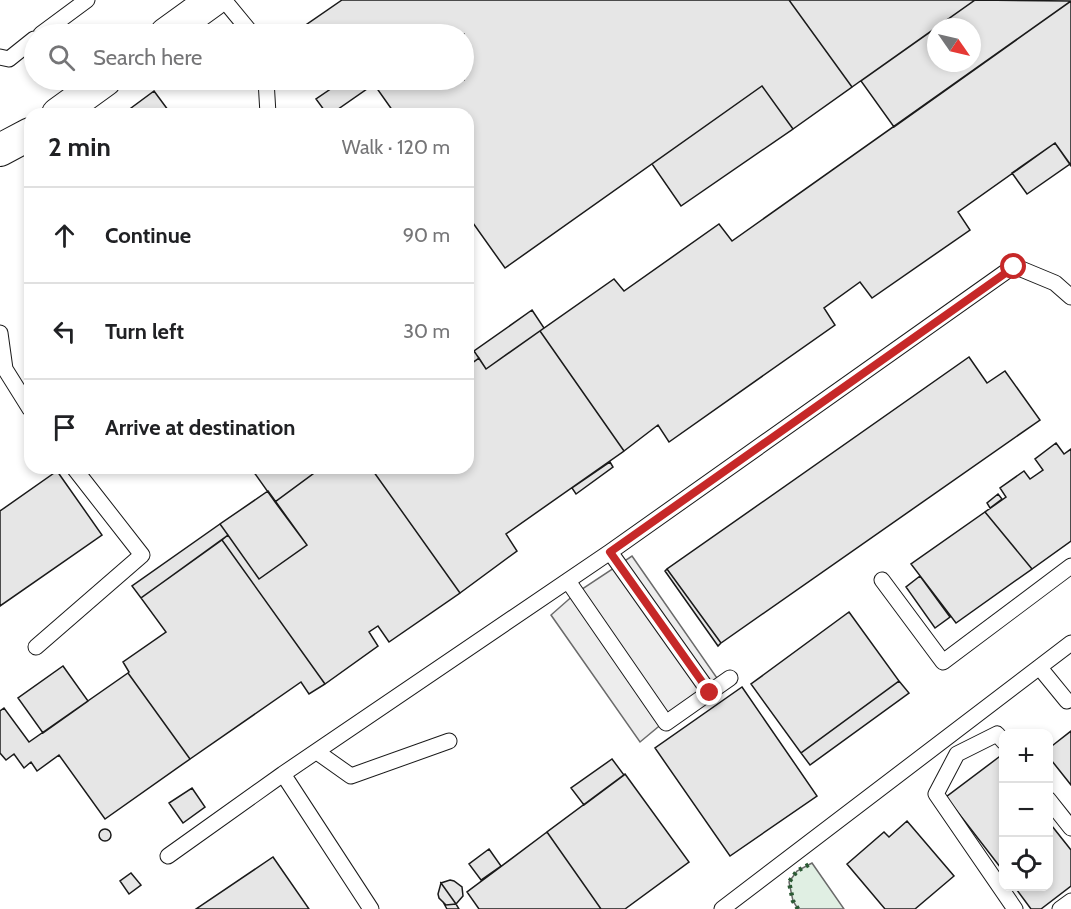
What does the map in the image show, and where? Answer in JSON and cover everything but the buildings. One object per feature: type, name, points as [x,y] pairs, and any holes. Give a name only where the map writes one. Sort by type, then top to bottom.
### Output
[{"type":"street","points":[[180,24],[213,0]]},
{"type":"street","points":[[66,108],[91,90]]},
{"type":"street","points":[[0,150],[24,137]]},
{"type":"lane","points":[[55,24],[87,0]]},
{"type":"lane","points":[[224,0],[244,24]]},
{"type":"lane","points":[[0,57],[9,58],[24,47]]},
{"type":"lane","points":[[267,90],[268,108]]},
{"type":"lane","points":[[168,856],[283,774],[610,552],[1014,267],[1055,283],[1071,297]]},
{"type":"lane","points":[[0,333],[6,369],[24,399]]},
{"type":"lane","points":[[36,647],[142,555],[79,474]]},
{"type":"lane","points":[[610,552],[710,693]]},
{"type":"lane","points":[[882,580],[943,662],[1071,566]]},
{"type":"lane","points":[[568,581],[666,723],[730,678]]},
{"type":"lane","points":[[722,909],[1071,644]]},
{"type":"lane","points":[[1040,668],[1067,701]]},
{"type":"lane","points":[[999,736],[997,734],[957,754],[936,794],[1015,909]]},
{"type":"lane","points":[[946,739],[957,754]]},
{"type":"lane","points":[[317,752],[351,776],[449,741]]},
{"type":"lane","points":[[283,774],[371,909]]},
{"type":"lane","points":[[1053,805],[1071,828]]},
{"type":"lane","points":[[1060,909],[1071,901]]},
{"type":"green space","points":[[812,863],[844,909],[798,909],[793,901],[789,882],[797,871]]},
{"type":"shaded area","points":[[632,556],[717,678],[640,742],[551,615],[576,593]]},
{"type":"hedge","points":[[798,909],[793,901],[789,882],[797,871],[812,863]]},
{"type":"route","points":[[710,693],[610,552],[1014,267]]}]
